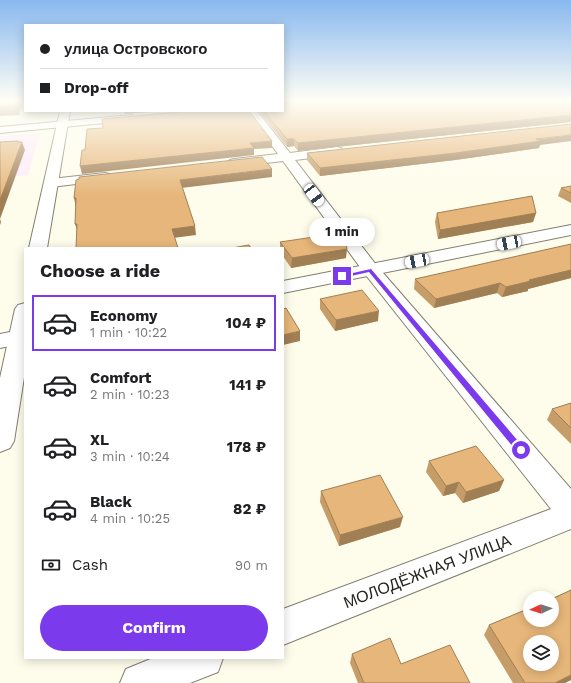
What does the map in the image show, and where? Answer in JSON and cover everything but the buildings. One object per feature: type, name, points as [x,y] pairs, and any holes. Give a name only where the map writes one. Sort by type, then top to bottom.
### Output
[{"type":"street","points":[[38,247],[61,133]]},
{"type":"street","points":[[268,133],[371,270],[571,511]]},
{"type":"street","points":[[223,164],[349,150]]},
{"type":"street","points":[[51,182],[114,176]]},
{"type":"street","points":[[284,287],[571,230]]},
{"type":"street","points":[[0,441],[15,338],[24,312]]},
{"type":"street","name":"МОЛОДЁЖНАЯ УЛИЦА","points":[[284,627],[571,515]]},
{"type":"street","points":[[140,683],[201,659]]},
{"type":"shaded area","points":[[40,133],[28,175],[0,178],[0,136]]},
{"type":"route","points":[[342,276],[371,270],[521,450]]}]
